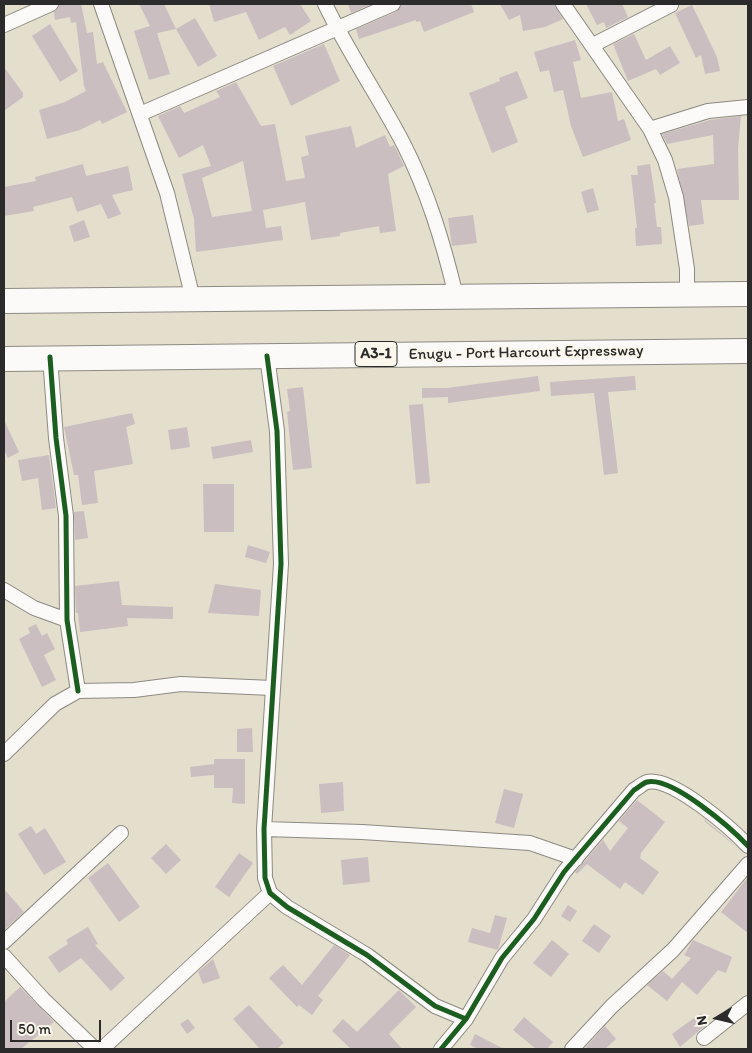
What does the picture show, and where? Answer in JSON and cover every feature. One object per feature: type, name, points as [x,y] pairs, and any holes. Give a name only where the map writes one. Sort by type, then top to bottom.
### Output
[{"type":"highway","points":[[4,301],[748,294]]},
{"type":"highway","name":"Enugu - Port Harcourt Expressway","points":[[4,359],[748,351]]},
{"type":"street","points":[[4,25],[51,4]]},
{"type":"street","points":[[101,4],[167,194],[193,299]]},
{"type":"street","points":[[325,4],[336,27],[404,144],[442,235],[456,296]]},
{"type":"street","points":[[140,114],[336,27],[393,4]]},
{"type":"street","points":[[564,4],[650,129],[665,160],[676,197],[687,269],[687,294]]},
{"type":"street","points":[[593,45],[671,5]]},
{"type":"street","points":[[650,129],[708,111],[748,107]]},
{"type":"street","points":[[267,356],[277,431],[281,564],[264,829],[265,878],[270,893],[288,907],[367,955],[434,1006],[466,1019]]},
{"type":"street","points":[[50,358],[56,438],[66,516],[68,620],[78,691]]},
{"type":"street","points":[[4,590],[34,608],[68,620]]},
{"type":"street","points":[[4,754],[56,704],[78,691],[134,690],[181,684],[272,688]]},
{"type":"street","points":[[441,1049],[466,1019],[502,958],[534,919],[564,872],[634,790],[648,782],[660,783],[682,792],[710,812],[748,846]]},
{"type":"street","points":[[264,829],[362,832],[530,843],[576,859]]},
{"type":"street","points":[[4,942],[121,833]]},
{"type":"street","points":[[572,1049],[612,1006],[673,950],[748,864]]},
{"type":"street","points":[[102,1049],[270,893]]},
{"type":"street","points":[[4,956],[43,999],[95,1049]]},
{"type":"street","points":[[704,1038],[748,1003]]},
{"type":"building","points":[[60,4],[81,4],[87,33],[93,32],[97,64],[103,62],[127,112],[102,124],[100,120],[80,130],[47,139],[39,110],[65,102],[86,91],[76,22],[71,23],[70,17],[55,20],[54,12]]},
{"type":"building","points":[[139,4],[164,4],[176,29],[157,33],[170,74],[149,80],[134,31],[150,26]]},
{"type":"building","points":[[209,4],[300,4],[311,21],[290,35],[285,27],[259,40],[246,12],[214,22]]},
{"type":"building","points":[[348,4],[372,4],[351,13]]},
{"type":"building","points":[[402,4],[471,4],[474,12],[424,32],[420,21],[416,22],[416,20],[359,39],[356,29],[396,12]]},
{"type":"building","points":[[500,4],[554,4],[563,19],[545,27],[523,31],[520,15],[509,20]]},
{"type":"building","points":[[586,4],[622,4],[628,17],[606,28],[604,22],[597,25]]},
{"type":"building","points":[[692,5],[717,57],[720,71],[705,74],[701,55],[696,58],[675,13]]},
{"type":"building","points":[[195,18],[217,56],[198,67],[176,29]]},
{"type":"building","points":[[50,24],[78,71],[60,82],[32,36]]},
{"type":"building","points":[[634,34],[646,60],[670,46],[680,63],[660,75],[656,69],[628,81],[613,44]]},
{"type":"building","points":[[575,40],[581,60],[573,62],[581,98],[612,92],[618,121],[624,119],[631,140],[583,157],[571,126],[563,90],[554,92],[549,70],[540,72],[534,52]]},
{"type":"building","points":[[324,44],[340,81],[291,106],[273,66]]},
{"type":"building","points":[[4,67],[23,93],[23,97],[4,111]]},
{"type":"building","points":[[517,71],[528,98],[505,107],[518,142],[492,153],[469,93],[500,81],[499,78]]},
{"type":"building","points":[[236,82],[261,126],[275,124],[286,181],[305,178],[301,157],[309,155],[305,136],[351,126],[356,148],[385,135],[390,147],[394,145],[404,166],[388,174],[396,231],[380,233],[379,226],[340,233],[340,236],[311,240],[305,202],[263,210],[266,228],[281,226],[283,240],[196,252],[194,219],[182,174],[211,166],[203,145],[179,158],[158,116],[180,106],[184,113],[220,97],[216,91]],"holes":[[[243,161],[252,211],[212,217],[202,178]]]},
{"type":"building","points":[[741,116],[738,148],[739,200],[701,200],[704,224],[689,226],[677,169],[714,164],[713,135],[667,144],[662,134],[710,120]]},
{"type":"building","points":[[83,164],[86,176],[128,166],[133,190],[112,195],[121,214],[108,219],[101,204],[77,212],[72,197],[33,207],[34,211],[4,216],[4,187],[36,181],[35,177]]},
{"type":"building","points":[[650,164],[656,203],[654,203],[657,227],[661,227],[662,244],[636,246],[635,228],[637,228],[631,175],[638,175],[637,166]]},
{"type":"building","points":[[593,188],[599,210],[587,213],[581,192]]},
{"type":"building","points":[[473,215],[477,243],[452,246],[448,218]]},
{"type":"building","points":[[84,220],[90,237],[74,242],[69,226]]},
{"type":"building","points":[[538,376],[540,391],[448,403],[448,397],[422,398],[422,388],[447,388]]},
{"type":"building","points":[[635,376],[636,390],[608,392],[618,473],[604,475],[594,393],[551,396],[550,382]]},
{"type":"building","points":[[303,387],[312,468],[293,470],[287,412],[290,411],[287,389]]},
{"type":"building","points":[[423,404],[430,483],[416,484],[409,405]]},
{"type":"building","points":[[132,413],[135,424],[126,427],[133,464],[94,471],[98,503],[82,505],[78,475],[74,475],[64,427]]},
{"type":"building","points":[[4,420],[19,452],[8,458],[4,449]]},
{"type":"building","points":[[187,427],[190,447],[171,450],[168,430]]},
{"type":"building","points":[[251,440],[253,452],[213,459],[211,447]]},
{"type":"building","points":[[49,455],[56,508],[42,510],[38,478],[22,481],[18,460]]},
{"type":"building","points":[[203,484],[234,484],[234,532],[204,532]]},
{"type":"building","points":[[84,511],[88,538],[75,540],[74,512]]},
{"type":"building","points":[[248,545],[270,552],[266,563],[245,557]]},
{"type":"building","points":[[119,581],[122,605],[173,607],[173,619],[127,618],[128,626],[80,632],[78,613],[76,613],[75,586]]},
{"type":"building","points":[[215,584],[261,590],[259,616],[208,613]]},
{"type":"building","points":[[36,624],[42,636],[47,633],[55,649],[44,655],[56,680],[42,687],[19,639],[30,633],[28,628]]},
{"type":"building","points":[[252,728],[253,752],[237,752],[237,729]]},
{"type":"building","points":[[214,759],[245,759],[245,804],[232,803],[233,788],[214,788],[214,775],[191,777],[190,767],[214,764]]},
{"type":"building","points":[[343,782],[344,811],[321,813],[319,784]]},
{"type":"building","points":[[504,789],[523,794],[514,828],[495,823]]},
{"type":"building","points":[[637,800],[665,822],[641,853],[640,858],[659,872],[643,895],[625,882],[620,889],[587,864],[577,874],[575,872],[603,840],[610,851],[628,828],[619,821]]},
{"type":"building","points":[[704,821],[723,835],[740,850]]},
{"type":"building","points":[[31,826],[36,834],[45,828],[66,862],[44,875],[18,834]]},
{"type":"building","points":[[166,844],[181,860],[166,874],[151,858]]},
{"type":"building","points":[[239,853],[253,863],[229,897],[215,887]]},
{"type":"building","points":[[368,857],[370,882],[343,885],[341,860]]},
{"type":"building","points":[[108,863],[140,907],[119,922],[88,878]]},
{"type":"building","points":[[748,877],[748,933],[721,912]]},
{"type":"building","points":[[4,889],[24,912],[4,930]]},
{"type":"building","points":[[568,905],[577,911],[570,922],[561,916]]},
{"type":"building","points":[[495,915],[507,918],[498,950],[468,942],[472,928],[490,933]]},
{"type":"building","points":[[594,924],[611,936],[599,953],[582,941]]},
{"type":"building","points":[[88,927],[98,944],[95,945],[125,978],[111,991],[81,958],[59,973],[48,957],[68,944],[66,940]]},
{"type":"building","points":[[552,940],[569,954],[551,977],[533,963]]},
{"type":"building","points":[[693,940],[732,957],[726,973],[718,970],[697,995],[682,982],[667,1001],[647,985],[663,971],[672,979],[691,958],[684,955]]},
{"type":"building","points":[[334,945],[350,955],[318,996],[323,1000],[312,1015],[299,1005],[297,1007],[269,978],[283,965],[302,985]]},
{"type":"building","points":[[213,959],[220,978],[203,984],[198,972]]},
{"type":"building","points":[[20,987],[54,1022],[21,1049],[4,1049],[4,1002]]},
{"type":"building","points":[[399,990],[416,1007],[389,1034],[402,1049],[351,1049],[332,1031],[343,1019],[357,1032]]},
{"type":"building","points":[[249,1005],[284,1043],[277,1049],[260,1049],[233,1019]]},
{"type":"building","points":[[701,1013],[708,1023],[680,1047],[672,1034]]},
{"type":"building","points":[[524,1017],[553,1042],[547,1049],[536,1049],[513,1030]]},
{"type":"building","points":[[188,1019],[195,1028],[187,1034],[180,1024]]},
{"type":"building","points":[[605,1026],[616,1039],[605,1049],[588,1049],[586,1047]]},
{"type":"building","points":[[475,1034],[504,1049],[478,1049],[470,1045]]},
{"type":"cycle path","points":[[267,356],[277,431],[281,564],[264,829],[265,878],[270,893],[287,907],[367,955],[435,1006],[466,1019]]},
{"type":"cycle path","points":[[50,357],[56,438],[66,516],[67,620],[78,691]]},
{"type":"cycle path","points":[[441,1049],[466,1019],[502,958],[534,919],[564,872],[634,790],[642,784],[658,782],[686,795],[716,817],[748,846]]}]
